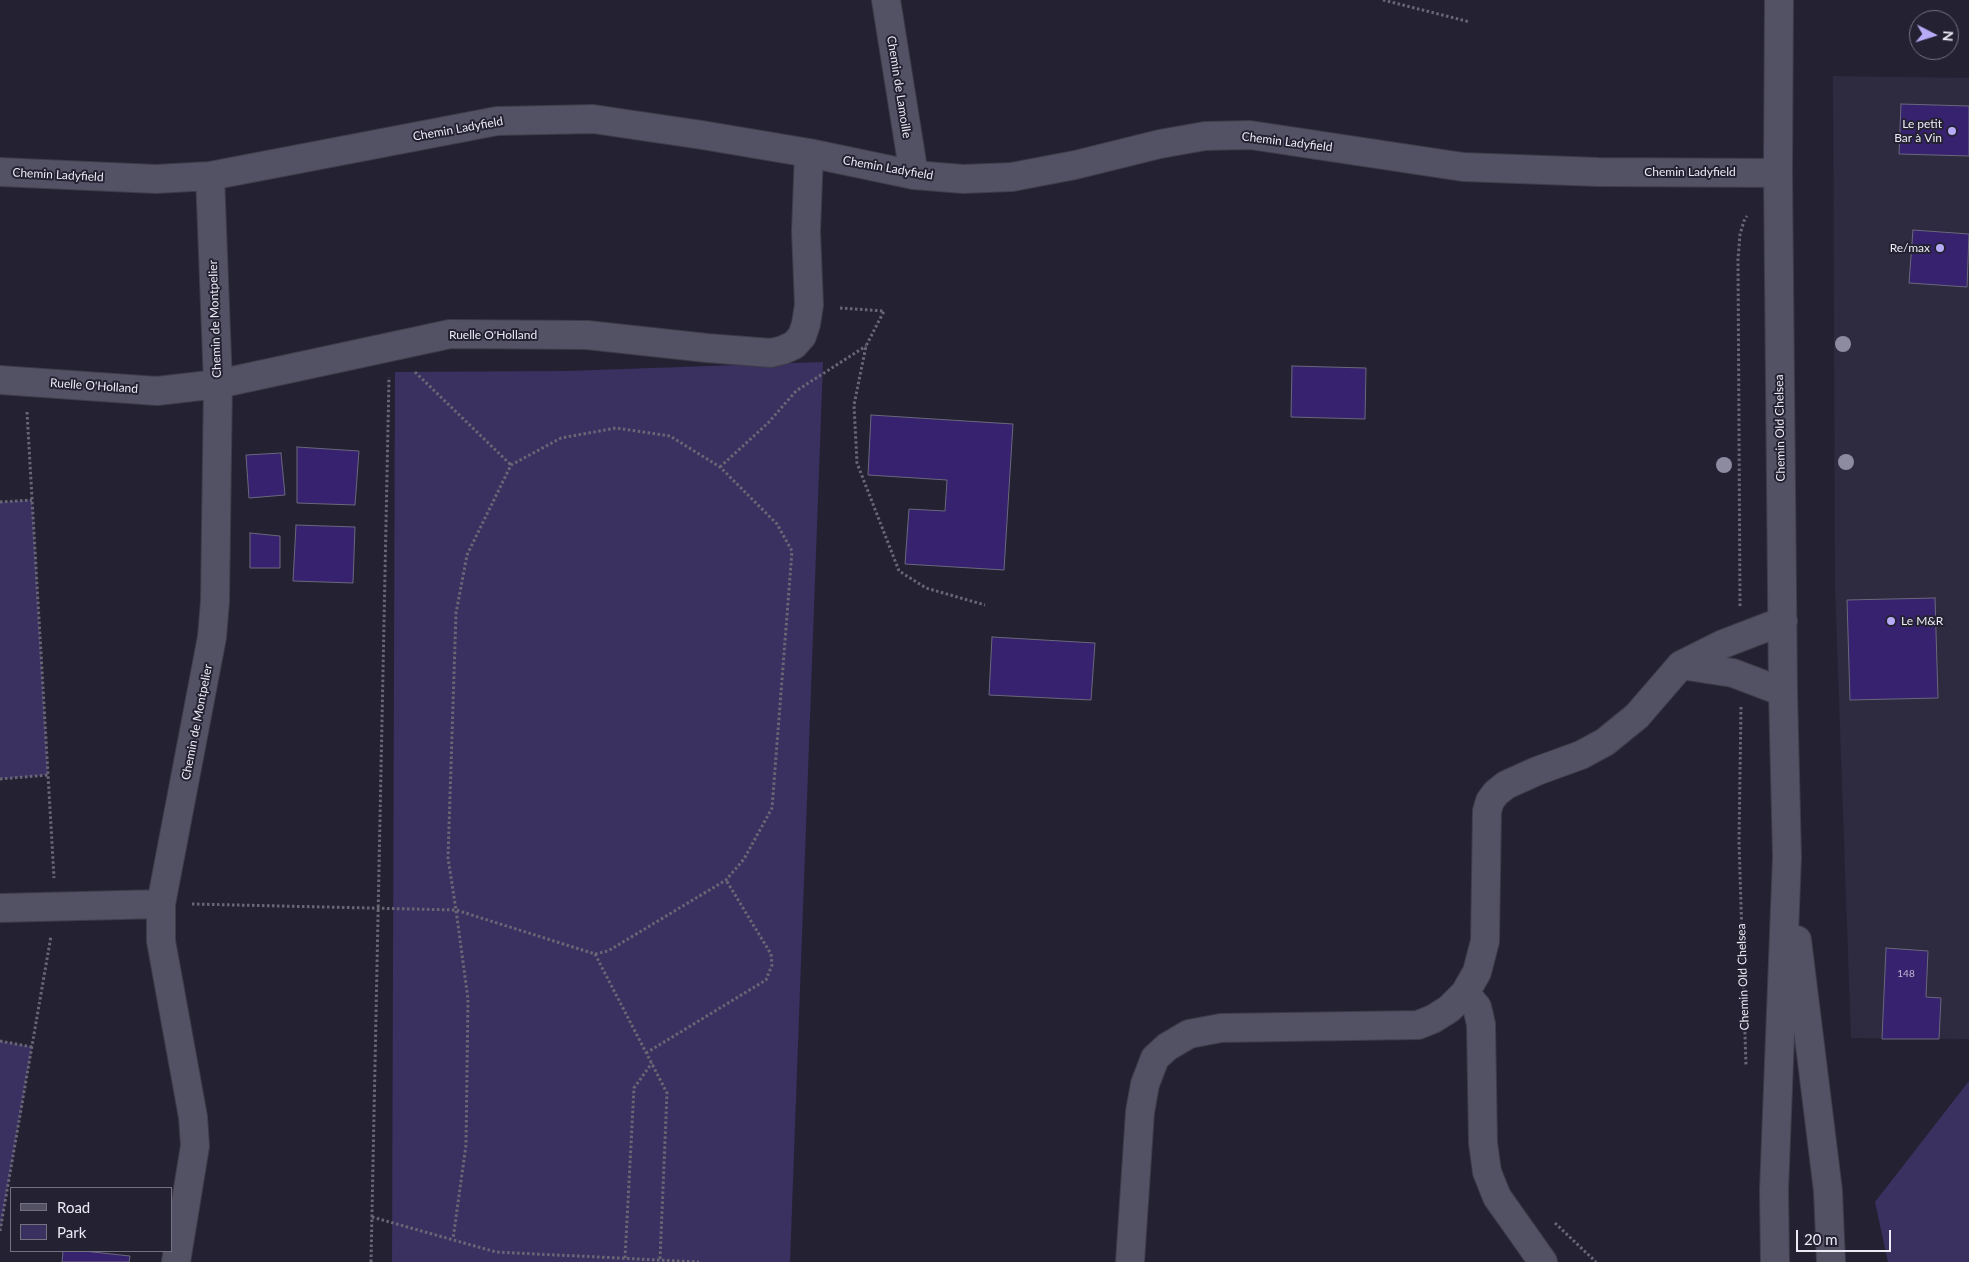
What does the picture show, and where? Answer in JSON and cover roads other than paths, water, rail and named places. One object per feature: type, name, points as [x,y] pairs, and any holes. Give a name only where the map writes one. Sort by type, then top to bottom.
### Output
[{"type":"street","name":"Chemin de Lamoille","points":[[886,0],[914,175]]},
{"type":"street","name":"Chemin Old Chelsea","points":[[1776,1262],[1774,1190],[1787,857],[1783,692],[1778,173],[1779,0]]},
{"type":"street","name":"Chemin Ladyfield","points":[[0,172],[156,179],[210,176],[497,120],[593,119],[702,135],[914,175],[963,179],[1012,177],[1075,165],[1160,144],[1205,136],[1250,135],[1463,167],[1598,172],[1778,173]]},
{"type":"street","name":"Ruelle O'Holland","points":[[13,381],[157,391],[218,384],[450,334],[587,335],[772,353],[794,345],[802,336],[806,324],[809,306],[806,232],[809,154]]},
{"type":"street","name":"Chemin de Montpelier","points":[[176,1262],[195,1146],[193,1117],[161,941],[161,904],[212,638],[215,601],[218,384],[210,176]]},
{"type":"street","points":[[1130,1262],[1140,1112],[1145,1084],[1156,1058],[1167,1047],[1189,1034],[1222,1028],[1418,1024],[1433,1020],[1449,1009],[1465,993],[1477,972],[1485,940],[1487,811],[1490,801],[1496,793],[1506,785],[1537,770],[1581,755],[1605,742],[1637,716],[1681,665],[1723,644],[1783,621]]},
{"type":"street","points":[[1681,665],[1733,674],[1783,692]]},
{"type":"street","name":"Chemin Old Chelsea","points":[[1787,857],[1828,1191],[1831,1262]]},
{"type":"street","points":[[0,908],[161,904]]},
{"type":"street","points":[[1465,993],[1477,1007],[1481,1024],[1483,1135],[1487,1172],[1497,1197],[1543,1262]]},
{"type":"place","name":"Le petit Bar à Vin","points":[[1952,131]]},
{"type":"place","name":"Re/max","points":[[1940,248]]},
{"type":"place","name":"Le M&R","points":[[1891,621]]}]
